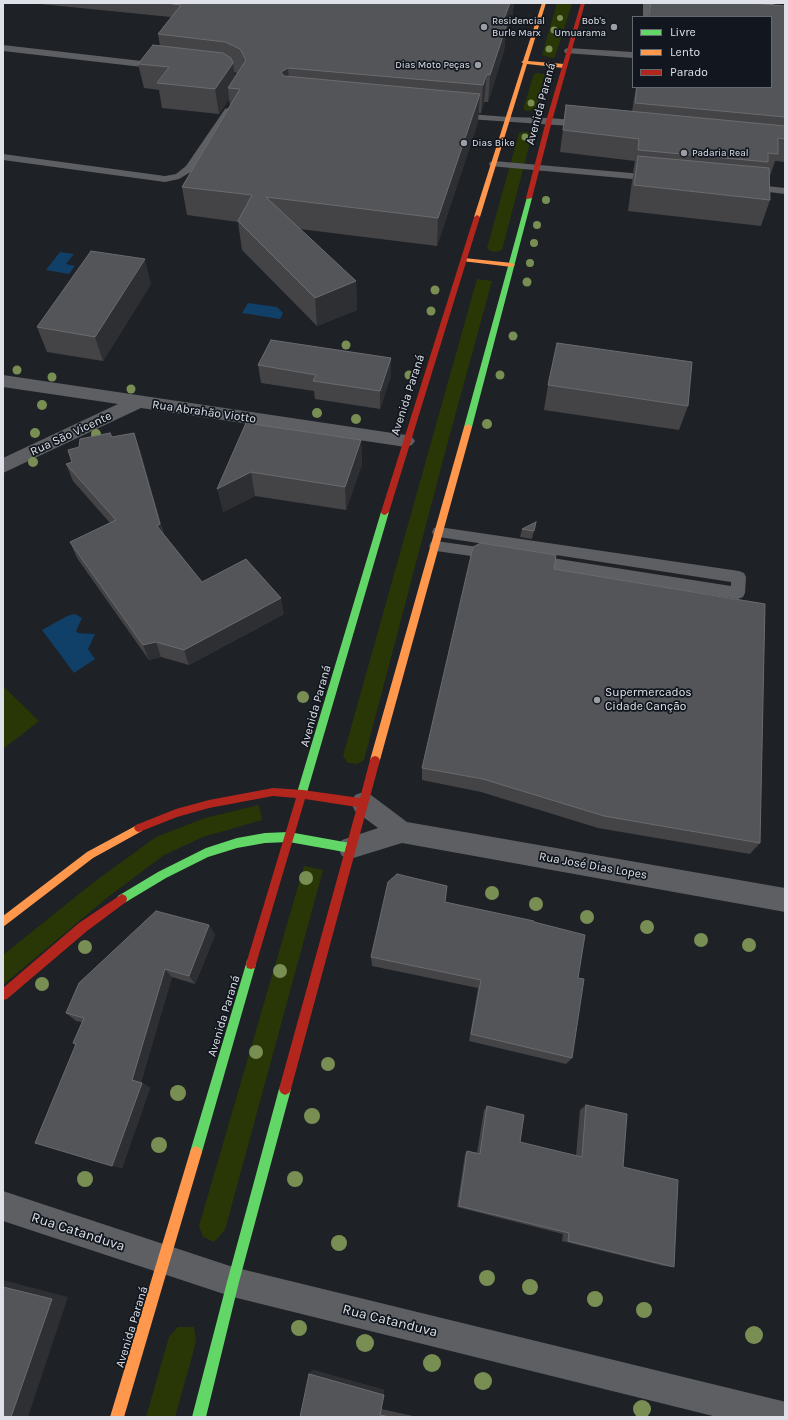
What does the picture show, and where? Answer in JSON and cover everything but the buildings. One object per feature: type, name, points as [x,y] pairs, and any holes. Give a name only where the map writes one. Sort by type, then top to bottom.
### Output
[{"type":"main road","name":"Avenida Paraná","points":[[117,1417],[303,794],[406,442],[508,120],[524,62],[544,3]]},
{"type":"main road","name":"Avenida Paraná","points":[[199,1417],[233,1282],[350,848],[438,539],[549,121],[583,3]]},
{"type":"main road","points":[[762,3],[785,8]]},
{"type":"main road","points":[[524,62],[564,66]]},
{"type":"main road","points":[[464,260],[512,265]]},
{"type":"main road","points":[[3,922],[90,855],[133,830],[176,813],[209,804],[274,792],[303,794],[363,803]]},
{"type":"main road","points":[[3,994],[84,927],[125,897],[162,875],[206,854],[230,844],[264,838],[289,837],[350,848]]},
{"type":"street","name":"Rua Abrahão Viotto","points":[[3,382],[406,442]]},
{"type":"street","name":"Rua São Vicente","points":[[3,466],[138,402]]},
{"type":"street","name":"Rua José Dias Lopes","points":[[363,803],[402,832],[785,900]]},
{"type":"street","name":"Rua José Dias Lopes","points":[[350,848],[402,832]]},
{"type":"street","name":"Rua Catanduva","points":[[3,1206],[233,1282],[782,1417]]},
{"type":"lane","points":[[646,16],[647,3]]},
{"type":"lane","points":[[3,48],[166,67]]},
{"type":"lane","points":[[568,51],[632,55]]},
{"type":"lane","points":[[3,157],[165,179],[179,176],[190,168],[235,100]]},
{"type":"lane","points":[[446,114],[508,120],[549,121],[592,125]]},
{"type":"lane","points":[[494,164],[661,179]]},
{"type":"lane","points":[[738,186],[785,191]]},
{"type":"lane","points":[[438,539],[506,557]]},
{"type":"lane","points":[[438,539],[738,577],[738,593],[521,559]]},
{"type":"green space","points":[[557,3],[572,4],[555,57],[552,58],[542,55]]},
{"type":"green space","points":[[534,74],[544,74],[546,76],[535,110],[527,111],[523,109]]},
{"type":"green space","points":[[528,132],[532,135],[502,250],[496,252],[490,251],[487,248],[519,133]]},
{"type":"green space","points":[[477,279],[492,281],[364,760],[357,764],[348,763],[343,756]]},
{"type":"green space","points":[[3,686],[39,721],[3,749]]},
{"type":"green space","points":[[259,805],[262,820],[203,837],[164,855],[108,897],[3,985],[3,955],[94,882],[156,837],[205,818]]},
{"type":"green space","points":[[304,866],[323,870],[225,1230],[214,1242],[203,1237],[199,1226]]},
{"type":"green space","points":[[178,1327],[194,1327],[196,1342],[175,1417],[146,1417],[169,1337]]},
{"type":"water","points":[[60,252],[74,254],[66,264],[75,266],[69,274],[46,270]]},
{"type":"water","points":[[248,303],[277,307],[283,313],[280,319],[242,313]]},
{"type":"water","points":[[75,614],[82,618],[76,631],[78,633],[95,634],[88,649],[95,659],[74,673],[42,630],[67,616]]},
{"type":"traffic: fast","points":[[468,427],[529,198]]},
{"type":"traffic: fast","points":[[301,796],[385,512]]},
{"type":"traffic: fast","points":[[122,899],[162,875],[206,853],[237,843],[265,838],[289,837],[350,848]]},
{"type":"traffic: fast","points":[[196,1152],[251,964]]},
{"type":"traffic: fast","points":[[199,1417],[233,1282],[285,1089]]},
{"type":"traffic: slow","points":[[477,217],[544,3]]},
{"type":"traffic: slow","points":[[762,3],[785,9]]},
{"type":"traffic: slow","points":[[524,62],[564,66]]},
{"type":"traffic: slow","points":[[464,260],[512,265]]},
{"type":"traffic: slow","points":[[375,760],[468,427]]},
{"type":"traffic: slow","points":[[3,922],[90,855],[139,828]]},
{"type":"traffic: slow","points":[[117,1417],[196,1152]]},
{"type":"traffic: jam","points":[[529,198],[549,121],[583,3]]},
{"type":"traffic: jam","points":[[385,512],[477,217]]},
{"type":"traffic: jam","points":[[285,1089],[375,760]]},
{"type":"traffic: jam","points":[[139,828],[176,813],[209,804],[273,792],[303,794],[363,803]]},
{"type":"traffic: jam","points":[[251,964],[301,796]]},
{"type":"traffic: jam","points":[[3,995],[83,927],[122,899]]},
{"type":"place","name":"Residencial Burle Marx","points":[[484,27]]},
{"type":"place","name":"Bob's Umuarama","points":[[614,27]]},
{"type":"place","name":"Dias Moto Peças","points":[[478,65]]},
{"type":"place","name":"Dias Bike","points":[[464,143]]},
{"type":"place","name":"Padaria Real","points":[[684,153]]},
{"type":"place","name":"Supermercados Cidade Canção","points":[[597,700]]}]
